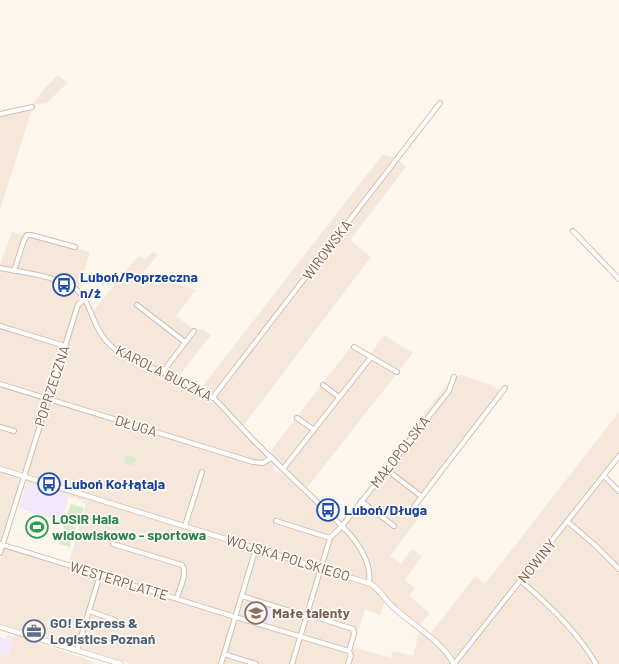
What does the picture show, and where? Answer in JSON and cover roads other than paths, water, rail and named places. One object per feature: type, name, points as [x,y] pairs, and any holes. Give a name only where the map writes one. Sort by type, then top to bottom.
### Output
[{"type":"street","name":"WIROWSKA","points":[[213,397],[440,103]]},
{"type":"street","points":[[0,114],[32,107]]},
{"type":"street","points":[[574,233],[619,279]]},
{"type":"street","points":[[14,271],[27,235],[32,235],[75,247]]},
{"type":"street","name":"KAROLA BUCZKA","points":[[0,268],[64,283],[76,290],[84,299],[100,331],[113,348],[122,354],[197,388],[213,397],[249,436],[342,526],[360,548],[365,559],[369,581]]},
{"type":"street","name":"POPRZECZNA","points":[[0,553],[1,544],[78,305],[84,299]]},
{"type":"street","points":[[137,305],[185,342]]},
{"type":"street","points":[[0,326],[65,346]]},
{"type":"street","points":[[162,373],[194,331]]},
{"type":"street","points":[[354,347],[397,372]]},
{"type":"street","points":[[283,469],[371,357]]},
{"type":"street","name":"MAŁOPOLSKA","points":[[330,538],[342,526],[449,391],[454,377]]},
{"type":"street","name":"DŁUGA","points":[[0,384],[253,462],[263,463],[271,458]]},
{"type":"street","points":[[323,384],[339,397]]},
{"type":"street","points":[[413,508],[505,388]]},
{"type":"street","points":[[297,418],[314,430]]},
{"type":"street","points":[[0,427],[14,431]]},
{"type":"street","name":"NOWINY","points":[[454,664],[619,456]]},
{"type":"street","name":"WOJSKA POLSKIEGO","points":[[0,469],[320,568],[369,581]]},
{"type":"street","points":[[387,470],[421,496]]},
{"type":"street","points":[[185,526],[202,472]]},
{"type":"street","points":[[604,476],[619,491]]},
{"type":"street","points":[[362,501],[394,526]]},
{"type":"street","points":[[276,521],[330,538],[292,664]]},
{"type":"street","points":[[568,522],[601,550],[619,569]]},
{"type":"street","name":"WESTERPLATTE","points":[[1,544],[349,651]]},
{"type":"street","points":[[113,544],[182,566],[184,568],[184,574],[177,598]]},
{"type":"street","points":[[221,664],[256,548]]},
{"type":"street","points":[[77,650],[100,575]]},
{"type":"street","points":[[369,581],[387,602],[433,640],[450,657],[454,664]]},
{"type":"street","points":[[521,581],[558,617],[584,646],[596,664]]},
{"type":"street","points":[[242,596],[353,629],[354,634],[349,651],[351,656],[348,664]]},
{"type":"street","points":[[89,611],[115,620]]},
{"type":"street","points":[[0,627],[121,664]]},
{"type":"street","points":[[224,654],[256,664]]},
{"type":"place","name":"Luboń/Poprzeczna n/ż","points":[[64,285]]},
{"type":"place","name":"Luboń Kołłątaja","points":[[49,484]]},
{"type":"place","name":"Luboń/Długa","points":[[328,510]]},
{"type":"place","name":"LOSiR Hala widowiskowo - sportowa","points":[[37,527]]},
{"type":"place","name":"Małe talenty","points":[[256,613]]},
{"type":"place","name":"GO! Express & Logistics Poznań","points":[[34,631]]}]
